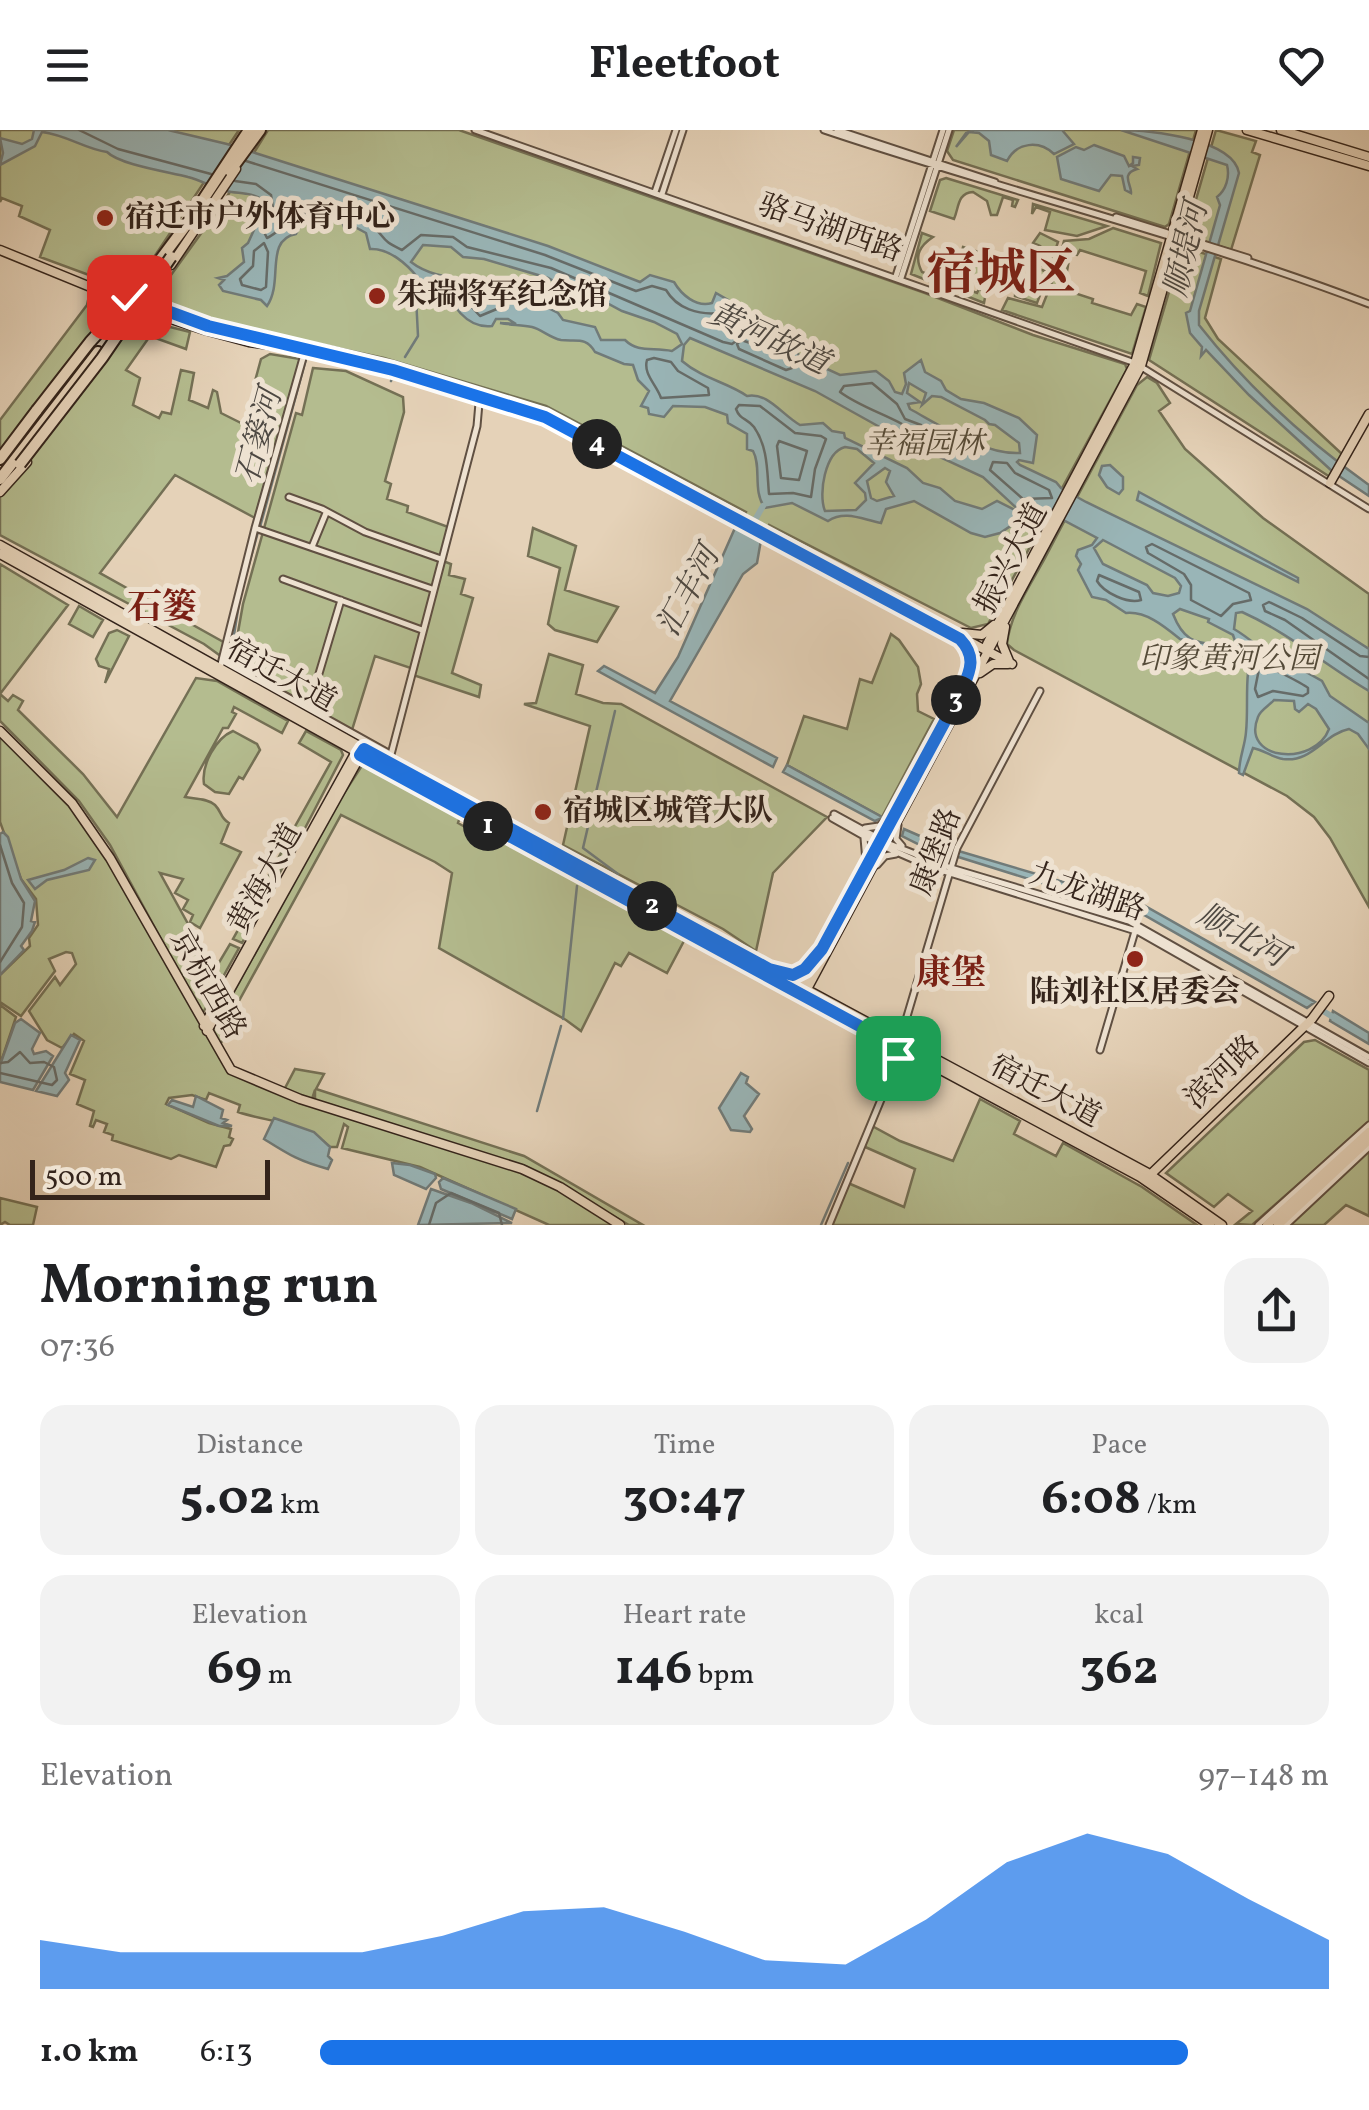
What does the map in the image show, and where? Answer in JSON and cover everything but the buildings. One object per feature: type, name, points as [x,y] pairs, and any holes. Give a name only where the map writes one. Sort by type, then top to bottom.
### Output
[{"type":"highway","points":[[0,491],[102,358],[230,171],[250,134]]},
{"type":"highway","points":[[0,470],[135,298],[250,134]]},
{"type":"highway","points":[[0,479],[171,257]]},
{"type":"highway","points":[[0,456],[90,342],[135,298]]},
{"type":"main road","points":[[1247,130],[1369,166]]},
{"type":"main road","points":[[1280,130],[1369,157]]},
{"type":"main road","name":"振兴大道","points":[[804,988],[1138,365],[1205,132]]},
{"type":"main road","points":[[0,491],[22,469],[96,372],[127,322],[135,298],[250,134]]},
{"type":"main road","points":[[0,456],[79,351],[112,317],[153,288],[216,199],[250,134]]},
{"type":"main road","points":[[0,248],[208,326],[393,370],[545,417],[1012,664]]},
{"type":"main road","points":[[0,248],[113,299],[116,308],[112,317]]},
{"type":"main road","points":[[62,275],[135,298],[159,315]]},
{"type":"main road","points":[[153,288],[152,298],[157,306],[208,326]]},
{"type":"main road","points":[[127,322],[141,313],[159,315],[249,342],[269,343]]},
{"type":"main road","points":[[1334,481],[1369,417]]},
{"type":"main road","name":"宿迁大道","points":[[0,545],[222,664],[360,751],[390,758],[902,1044]]},
{"type":"main road","name":"宿迁大道","points":[[0,554],[1148,1177],[1222,1225]]},
{"type":"main road","points":[[927,619],[968,636],[982,635],[993,627],[1013,599]]},
{"type":"main road","points":[[1012,664],[1004,654],[1002,638],[1013,599]]},
{"type":"main road","points":[[927,619],[970,648],[972,662],[965,690]]},
{"type":"main road","points":[[965,690],[986,667],[1012,664]]},
{"type":"main road","name":"京杭西路","points":[[0,731],[72,803],[110,858],[226,1063],[236,1074],[300,1099],[533,1174],[620,1225]]},
{"type":"main road","name":"黄海大道","points":[[206,1028],[360,751]]},
{"type":"main road","points":[[769,969],[786,976],[800,973],[824,951]]},
{"type":"main road","points":[[824,951],[816,985],[840,1007]]},
{"type":"main road","name":"滨河路","points":[[1148,1177],[1181,1139],[1307,1024],[1329,996]]},
{"type":"main road","points":[[1267,1225],[1369,1129]]},
{"type":"main road","points":[[1284,1223],[1369,1143]]},
{"type":"main road","name":"宿迁大道","points":[[1148,1177],[1210,1225]]},
{"type":"main road","points":[[1300,1189],[1316,1180]]},
{"type":"street","name":"骆马湖西路","points":[[475,130],[899,277],[1138,365],[1334,481],[1369,509]]},
{"type":"street","points":[[659,193],[680,130]]},
{"type":"street","points":[[824,130],[1174,236],[1369,302]]},
{"type":"street","points":[[837,130],[935,165]]},
{"type":"street","points":[[899,277],[946,130]]},
{"type":"street","points":[[303,358],[222,664],[308,708],[390,758],[477,426],[479,403]]},
{"type":"street","points":[[289,498],[365,532],[440,559]]},
{"type":"street","points":[[312,547],[326,513]]},
{"type":"street","points":[[255,528],[433,590]]},
{"type":"street","points":[[282,579],[422,630]]},
{"type":"street","points":[[308,708],[341,600]]},
{"type":"street","name":"康堡路","points":[[828,1225],[902,1044],[960,841],[1040,691]]},
{"type":"street","points":[[859,828],[879,826],[898,815]]},
{"type":"street","points":[[868,870],[885,856],[905,853],[896,839],[898,815]]},
{"type":"street","name":"九龙湖路","points":[[883,844],[833,816],[863,836],[905,853],[1136,928],[1369,1060]]},
{"type":"street","points":[[863,836],[868,849],[868,870]]},
{"type":"street","points":[[1100,1050],[1136,928]]},
{"type":"street","points":[[1258,1225],[1369,1129]]},
{"type":"green space","points":[[0,130],[239,130],[138,281],[125,286],[40,257],[50,230],[19,216],[22,206],[2,198],[0,202]]},
{"type":"green space","name":"幸福园林","points":[[268,130],[459,130],[925,293],[1033,335],[1125,364],[1127,369],[988,624],[971,628],[769,525],[761,540],[738,529],[746,512],[546,406],[384,358],[224,324],[160,302],[156,299],[158,293],[223,203]]},
{"type":"green space","points":[[954,130],[1196,130],[1165,227],[953,160],[947,151]]},
{"type":"green space","points":[[1216,130],[1256,141],[1252,152],[1260,155],[1231,250],[1189,236],[1187,231]]},
{"type":"green space","points":[[946,178],[1018,200],[1015,207],[1013,200],[1003,197],[997,215],[991,215],[987,201],[968,193],[961,198],[954,219],[930,211],[940,180]]},
{"type":"green space","points":[[1033,204],[1107,226],[1077,236],[1045,230],[1050,212],[1036,207],[1032,214]]},
{"type":"green space","points":[[1113,228],[1161,243],[1148,296],[1140,293],[1146,271],[1080,250],[1077,255],[1070,254],[1067,271],[1057,267],[1064,241],[1089,239]]},
{"type":"green space","points":[[922,233],[933,237],[920,251],[922,272],[977,293],[979,289],[986,292],[984,303],[911,274]]},
{"type":"green space","points":[[1040,233],[1058,242],[1050,266],[1054,269],[1052,275],[1048,274],[1037,303],[1015,296],[1016,277],[1035,282],[1033,267],[1048,272],[1049,267],[1034,264],[1040,246],[1033,243]]},
{"type":"green space","points":[[963,247],[988,255],[973,262],[991,269],[980,285],[953,274],[959,267]]},
{"type":"green space","points":[[1187,248],[1221,259],[1205,318],[1218,339],[1342,454],[1330,477],[1149,360],[1181,251]]},
{"type":"green space","points":[[1054,277],[1064,281],[1062,289],[1093,299],[1092,303],[1131,315],[1137,304],[1146,307],[1132,354],[1002,310],[1008,298],[1042,307]]},
{"type":"green space","points":[[89,296],[111,306],[112,312],[0,458],[0,420],[87,305]]},
{"type":"green space","points":[[142,320],[190,332],[186,349],[150,336],[126,370],[140,378],[133,405],[159,418],[162,412],[171,414],[181,370],[194,373],[189,400],[208,408],[213,390],[217,392],[221,413],[247,426],[261,359],[270,354],[300,359],[255,518],[175,475],[100,573],[227,644],[222,657],[0,535],[0,496],[128,331]]},
{"type":"green space","points":[[313,368],[346,371],[403,397],[404,412],[385,481],[391,484],[387,499],[408,506],[407,512],[451,528],[443,561],[451,564],[449,575],[465,579],[461,594],[473,598],[452,673],[481,685],[479,697],[410,674],[411,668],[375,656],[352,730],[232,666],[243,604],[296,413],[302,415]]},
{"type":"green space","name":"印象黄河公园","points":[[1147,377],[1157,383],[1170,403],[1159,411],[1185,449],[1263,518],[1369,594],[1369,907],[1330,838],[1314,817],[1287,796],[1007,644],[1022,599],[1137,385]]},
{"type":"green space","points":[[533,528],[576,546],[565,590],[618,607],[597,642],[555,630],[548,624],[560,568],[528,556]]},
{"type":"green space","points":[[0,564],[68,605],[0,694]]},
{"type":"green space","points":[[79,606],[103,620],[93,637],[69,624]]},
{"type":"green space","points":[[117,630],[129,636],[105,683],[109,669],[99,666],[96,659],[109,633]]},
{"type":"green space","points":[[891,634],[918,667],[918,711],[934,719],[882,817],[787,765],[804,716],[847,729],[860,679],[872,683]]},
{"type":"green space","points":[[549,654],[583,665],[576,694],[621,704],[827,817],[773,873],[756,951],[723,929],[563,845],[590,726],[524,704],[536,703]]},
{"type":"green space","points":[[196,678],[217,681],[288,721],[282,733],[234,707],[232,712],[236,714],[228,728],[223,728],[185,797],[215,805],[229,823],[221,843],[241,852],[200,928],[190,922],[193,915],[183,909],[188,900],[175,893],[183,879],[160,873],[214,971],[230,944],[239,948],[204,1011],[200,1011],[110,845],[79,801],[0,721],[0,694],[8,701],[13,695],[23,701],[18,710],[83,774],[117,817]]},
{"type":"green space","points":[[233,731],[257,744],[260,750],[229,794],[215,792],[204,784],[207,761],[216,746]]},
{"type":"green space","points":[[306,731],[341,750],[343,755],[302,834],[293,830],[331,762],[299,743]]},
{"type":"green space","points":[[0,734],[69,802],[111,864],[230,1072],[277,1092],[535,1176],[617,1225],[549,1225],[420,1167],[342,1148],[348,1127],[344,1124],[337,1147],[330,1147],[298,1127],[238,1112],[240,1105],[209,1093],[206,1100],[192,1095],[169,1098],[166,1104],[231,1129],[229,1137],[233,1139],[224,1146],[216,1167],[179,1155],[171,1159],[112,1140],[113,1135],[104,1132],[107,1124],[96,1120],[90,1126],[94,1111],[77,1104],[85,1080],[70,1074],[84,1041],[74,1034],[62,1048],[47,1040],[29,1011],[55,977],[60,985],[76,964],[72,953],[49,959],[55,971],[21,1016],[0,1002],[0,975],[30,946],[29,938],[38,925],[36,899],[21,879],[0,822]]},
{"type":"green space","points":[[363,764],[460,817],[458,823],[490,841],[494,835],[685,939],[667,973],[629,953],[621,966],[615,963],[581,1031],[439,948],[452,873],[341,815],[234,1010],[236,1014],[220,1045],[213,1030],[335,807]]},
{"type":"green space","points":[[285,846],[292,850],[242,943],[233,939]]},
{"type":"green space","points":[[0,1005],[16,1017],[0,1065]]},
{"type":"green space","points":[[1315,1040],[1369,1070],[1369,1122],[1252,1225],[1236,1224],[1252,1211],[1228,1194],[1214,1207],[1166,1173],[1304,1042]]},
{"type":"green space","points":[[295,1069],[324,1074],[316,1089],[524,1156],[643,1225],[629,1225],[527,1167],[315,1100],[315,1090],[312,1099],[284,1090]]},
{"type":"green space","points":[[980,1099],[1020,1121],[1014,1134],[1056,1156],[1063,1143],[1142,1187],[1197,1225],[831,1225],[848,1183],[904,1207],[915,1169],[863,1146],[872,1126],[953,1161]]},
{"type":"green space","points":[[1369,1150],[1369,1216],[1346,1205],[1324,1225],[1290,1225]]},
{"type":"green space","points":[[0,1198],[37,1207],[33,1225],[0,1225]]},
{"type":"water","name":"黄河故道","points":[[34,130],[168,130],[227,144],[548,246],[640,282],[650,275],[674,282],[700,304],[712,303],[716,293],[728,300],[727,307],[740,309],[737,319],[728,320],[759,334],[793,340],[799,356],[840,375],[876,371],[895,392],[902,394],[906,384],[904,373],[921,360],[925,372],[941,381],[946,390],[961,399],[984,403],[1019,418],[1037,435],[1033,463],[1019,460],[1020,465],[1086,502],[1307,609],[1369,649],[1369,691],[1275,630],[1242,612],[1236,613],[1234,629],[1287,667],[1295,671],[1303,665],[1308,667],[1306,672],[1322,681],[1330,696],[1369,723],[1369,749],[1349,729],[1293,759],[1253,748],[1243,775],[1239,773],[1247,725],[1248,673],[1244,665],[1227,662],[1180,639],[1148,617],[1126,613],[1106,600],[1092,597],[1078,570],[1081,564],[1076,556],[1078,550],[1092,545],[1097,538],[1046,511],[1033,507],[1000,533],[985,537],[914,501],[886,509],[881,523],[847,516],[828,521],[792,503],[765,508],[759,494],[756,457],[747,449],[747,434],[728,423],[727,415],[705,407],[673,406],[664,417],[649,414],[648,408],[641,406],[649,391],[638,380],[633,365],[595,352],[584,342],[561,340],[532,327],[500,323],[516,324],[508,319],[496,319],[492,326],[475,323],[460,313],[447,284],[432,284],[416,297],[418,278],[409,267],[391,254],[370,249],[366,233],[353,226],[344,227],[342,222],[314,219],[280,244],[267,306],[261,300],[223,291],[219,285],[224,280],[218,278],[227,276],[244,262],[242,248],[264,217],[263,200],[134,164],[42,132],[35,146],[0,165],[0,138],[22,144],[32,139]],"holes":[[[423,245],[451,247],[463,257],[484,259],[548,278],[573,292],[592,295],[677,334],[682,344],[672,351],[641,348],[625,340],[601,340],[595,327],[563,320],[558,313],[546,307],[540,309],[535,302],[524,303],[498,287],[424,270],[411,262]],[[690,338],[815,391],[903,440],[983,477],[1023,514],[997,501],[982,509],[955,501],[940,488],[923,483],[907,468],[845,438],[844,433],[832,431],[823,423],[800,425],[761,397],[747,396],[682,361],[684,345]],[[909,383],[926,393],[922,405],[932,396],[941,397],[995,425],[1019,443],[1020,453],[992,449],[949,431],[910,409],[908,404],[920,402],[907,393]],[[845,447],[857,449],[874,463],[855,483],[866,500],[856,510],[825,511],[823,485],[832,457]],[[885,468],[890,471],[886,482],[894,496],[877,501],[871,498],[867,481]],[[1103,540],[1175,578],[1181,586],[1179,593],[1153,593],[1147,585],[1103,564],[1094,548]],[[1180,609],[1209,619],[1208,622],[1233,635],[1237,647],[1197,642],[1173,614]],[[1274,700],[1294,701],[1299,712],[1308,704],[1316,709],[1329,729],[1309,749],[1282,754],[1260,743],[1255,732],[1259,715]]]},
{"type":"water","points":[[974,130],[1062,130],[1074,144],[1054,154],[1029,145],[1016,150],[1007,161],[991,155],[989,141],[979,133],[969,132],[956,147],[966,133]]},
{"type":"water","points":[[1121,130],[1189,139],[1207,144],[1233,161],[1239,173],[1199,311],[1199,325],[1278,411],[1369,485],[1369,496],[1333,472],[1206,350],[1201,356],[1202,347],[1190,333],[1186,313],[1190,311],[1220,205],[1217,197],[1226,183],[1227,165]]},
{"type":"water","points":[[1094,145],[1124,156],[1129,166],[1133,157],[1140,158],[1139,165],[1132,166],[1137,169],[1128,177],[1131,193],[1125,190],[1122,176],[1111,175],[1099,191],[1061,179],[1057,157],[1076,147],[1084,150]]},
{"type":"water","points":[[1110,465],[1123,477],[1119,494],[1107,487],[1099,475],[1102,466]]},
{"type":"water","points":[[1139,492],[1298,578],[1298,582],[1137,500]]},
{"type":"water","points":[[735,528],[761,540],[757,563],[743,574],[670,701],[777,758],[773,767],[598,671],[604,666],[655,693],[678,657]]},
{"type":"water","points":[[787,765],[882,818],[875,821],[783,772]]},
{"type":"water","points":[[904,829],[945,847],[1145,906],[1315,1002],[1307,1008],[1144,915],[920,845],[902,836]]},
{"type":"water","points":[[3,832],[21,879],[35,901],[31,921],[35,922],[21,946],[24,950],[0,975],[0,834]]},
{"type":"water","points":[[88,858],[95,860],[89,870],[47,880],[35,889],[28,880],[64,870]]},
{"type":"water","points":[[1333,1011],[1369,1033],[1369,1044],[1330,1021]]},
{"type":"water","points":[[21,1019],[40,1033],[32,1049],[34,1054],[46,1051],[53,1056],[33,1090],[0,1082],[0,1065],[15,1023]]},
{"type":"water","points":[[71,1035],[80,1040],[65,1073],[69,1080],[57,1096],[36,1091]]},
{"type":"water","points":[[741,1073],[759,1094],[744,1116],[750,1132],[731,1130],[719,1108]]},
{"type":"water","points":[[196,1096],[223,1110],[221,1118],[227,1120],[223,1123],[232,1126],[219,1126],[168,1105],[172,1100],[193,1107]]},
{"type":"water","points":[[274,1118],[314,1132],[330,1147],[328,1156],[332,1160],[328,1169],[294,1157],[264,1139]]},
{"type":"water","points":[[392,1163],[410,1165],[435,1174],[436,1178],[426,1189],[394,1175]]},
{"type":"water","points":[[443,1178],[516,1209],[512,1219],[441,1189],[439,1182]]},
{"type":"water","points":[[431,1189],[471,1203],[512,1223],[418,1225]]},
{"type":"waterway","points":[[405,357],[418,336],[416,297]]},
{"type":"waterway","name":"石篓河","points":[[260,527],[306,359]]},
{"type":"waterway","name":"汇丰河","points":[[744,539],[763,506]]},
{"type":"waterway","name":"石篓河","points":[[242,589],[258,532]]},
{"type":"waterway","name":"石篓河","points":[[230,660],[240,597]]},
{"type":"waterway","points":[[615,711],[583,848],[618,874]]},
{"type":"waterway","points":[[563,1019],[577,886]]},
{"type":"waterway","name":"顺北河","points":[[1323,1011],[1338,1020]]},
{"type":"waterway","points":[[537,1111],[561,1026]]},
{"type":"waterway","points":[[821,1225],[848,1163]]},
{"type":"place","name":"宿迁市户外体育中心","points":[[105,218]]},
{"type":"place","name":"朱瑞将军纪念馆","points":[[377,296]]},
{"type":"place","name":"宿城区城管大队","points":[[543,812]]},
{"type":"place","name":"陆刘社区居委会","points":[[1135,959]]},
{"type":"district","name":"宿城区","points":[[1001,276]]},
{"type":"district","name":"石篓","points":[[162,609]]},
{"type":"district","name":"康堡","points":[[951,975]]},
{"type":"route","points":[[129,297],[208,326],[393,370],[545,417],[927,619],[970,648],[972,662],[963,688],[822,949],[805,969],[793,975],[769,969],[364,749],[360,755],[902,1049],[898,1058]]},
{"type":"water label","name":"顺堤河","points":[[1188,250]]}]
